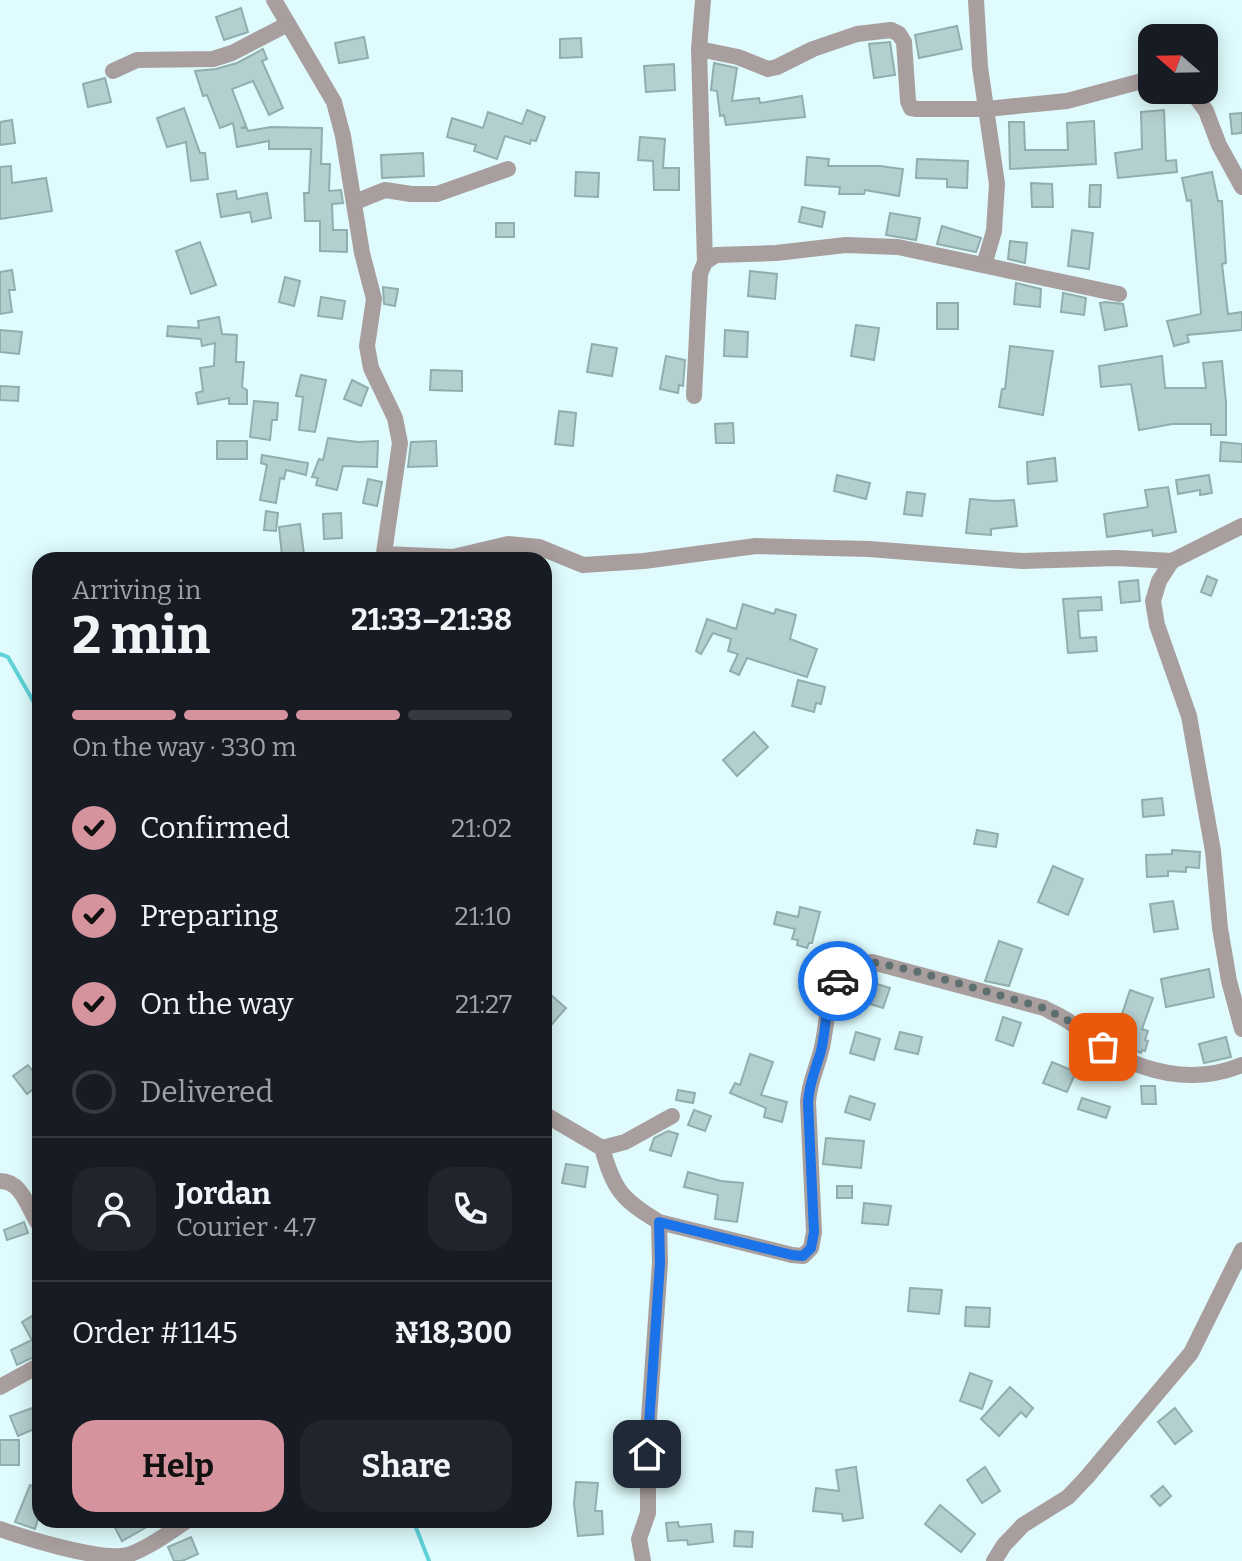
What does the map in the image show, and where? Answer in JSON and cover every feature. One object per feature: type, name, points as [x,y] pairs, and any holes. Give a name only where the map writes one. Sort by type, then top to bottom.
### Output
[{"type":"street","points":[[274,0],[334,102],[355,202],[362,253],[374,299],[367,346],[371,368],[395,418],[400,443],[385,552]]},
{"type":"street","points":[[694,396],[700,274],[705,262],[699,49],[703,0]]},
{"type":"street","points":[[976,0],[980,67],[997,184],[994,231],[984,265]]},
{"type":"street","points":[[113,71],[137,60],[213,59],[232,53],[288,24]]},
{"type":"street","points":[[699,49],[738,57],[768,69],[857,34],[891,30],[899,34],[904,42],[911,108],[986,109],[1067,101],[1138,82]]},
{"type":"street","points":[[1201,104],[1242,187]]},
{"type":"street","points":[[355,202],[385,190],[437,194],[508,169]]},
{"type":"street","points":[[705,262],[716,255],[776,253],[846,245],[898,247],[1119,294]]},
{"type":"street","points":[[552,552],[583,565],[644,561],[756,546],[869,549],[1022,561],[1117,558],[1172,561],[1242,526]]},
{"type":"street","points":[[474,552],[508,544],[539,547],[551,552]]},
{"type":"street","points":[[1172,561],[1159,581],[1153,601],[1157,625],[1189,716],[1213,851],[1225,954],[1242,1029]]},
{"type":"street","points":[[552,1119],[602,1148],[612,1183],[633,1206],[659,1222],[803,1256],[811,1248],[814,1232],[809,1084],[822,1048],[830,994],[837,982],[854,967],[872,962],[1044,1008],[1069,1021],[1087,1038],[1150,1070],[1203,1076],[1220,1074],[1242,1065]]},
{"type":"street","points":[[602,1148],[625,1142],[672,1116]]},
{"type":"street","points":[[0,1181],[11,1181],[17,1186],[32,1212]]},
{"type":"street","points":[[643,1561],[639,1539],[648,1513],[648,1432],[660,1263],[659,1222]]},
{"type":"street","points":[[994,1561],[1023,1525],[1068,1497],[1087,1477],[1191,1353],[1242,1250]]},
{"type":"street","points":[[0,1387],[32,1369]]},
{"type":"street","points":[[0,1529],[26,1538],[125,1558],[175,1528]]},
{"type":"building","points":[[241,8],[248,32],[224,40],[216,17]]},
{"type":"building","points":[[957,26],[962,49],[919,58],[915,35]]},
{"type":"building","points":[[364,37],[368,58],[339,63],[335,43]]},
{"type":"building","points":[[581,38],[582,57],[560,58],[560,39]]},
{"type":"building","points":[[890,42],[895,75],[874,78],[869,44]]},
{"type":"building","points":[[263,49],[267,59],[262,61],[283,108],[269,115],[253,81],[232,89],[246,126],[241,128],[248,131],[270,127],[322,128],[321,164],[330,164],[329,191],[341,190],[343,203],[332,204],[333,230],[347,230],[347,252],[320,251],[320,221],[305,221],[304,193],[309,193],[311,149],[269,149],[269,141],[237,147],[233,123],[220,128],[207,95],[203,96],[195,71],[237,63]]},
{"type":"building","points":[[714,63],[737,68],[732,101],[759,98],[760,103],[802,96],[805,117],[726,125],[724,115],[720,116],[717,91],[711,90]]},
{"type":"building","points":[[674,64],[675,90],[646,92],[644,66]]},
{"type":"building","points":[[105,78],[111,102],[88,107],[83,84]]},
{"type":"building","points":[[184,108],[200,153],[205,153],[208,179],[191,181],[186,142],[167,147],[157,118]]},
{"type":"building","points":[[527,110],[545,117],[536,141],[531,140],[530,144],[505,136],[497,159],[474,151],[476,145],[447,137],[452,118],[483,128],[488,112],[522,124]]},
{"type":"building","points":[[1164,110],[1166,161],[1176,160],[1177,172],[1118,178],[1115,153],[1142,149],[1141,112]]},
{"type":"building","points":[[1242,113],[1242,133],[1232,134],[1230,114]]},
{"type":"building","points":[[12,120],[15,143],[0,145],[0,122]]},
{"type":"building","points":[[1094,121],[1096,164],[1010,169],[1009,122],[1024,122],[1025,150],[1068,150],[1067,123]]},
{"type":"building","points":[[640,137],[665,139],[663,168],[679,168],[679,190],[654,190],[653,161],[638,160]]},
{"type":"building","points":[[423,153],[424,176],[382,178],[381,155]]},
{"type":"building","points":[[807,157],[829,159],[828,166],[903,169],[899,196],[865,190],[864,194],[839,194],[840,187],[805,185]]},
{"type":"building","points":[[917,159],[968,161],[967,188],[947,187],[947,179],[916,178]]},
{"type":"building","points":[[11,166],[12,183],[46,178],[52,211],[0,219],[0,167]]},
{"type":"building","points":[[576,172],[599,173],[598,197],[575,196]]},
{"type":"building","points":[[1212,172],[1218,201],[1222,201],[1226,263],[1222,264],[1228,314],[1242,312],[1242,330],[1187,335],[1189,342],[1174,346],[1167,321],[1201,314],[1191,200],[1187,201],[1182,178]]},
{"type":"building","points":[[1031,183],[1052,184],[1053,207],[1032,207]]},
{"type":"building","points":[[1090,185],[1101,185],[1100,207],[1089,207]]},
{"type":"building","points":[[236,191],[237,199],[267,193],[271,218],[252,222],[250,212],[221,217],[217,194]]},
{"type":"building","points":[[802,207],[825,212],[822,227],[799,222]]},
{"type":"building","points":[[890,213],[920,218],[916,240],[886,235]]},
{"type":"building","points":[[496,223],[514,223],[514,237],[496,237]]},
{"type":"building","points":[[942,226],[981,238],[976,252],[937,244]]},
{"type":"building","points":[[1072,230],[1093,233],[1089,269],[1068,266]]},
{"type":"building","points":[[1010,241],[1027,243],[1025,263],[1008,259]]},
{"type":"building","points":[[200,242],[216,285],[191,294],[176,251]]},
{"type":"building","points":[[12,270],[15,290],[9,290],[12,312],[0,314],[0,272]]},
{"type":"building","points":[[750,271],[777,274],[775,299],[748,296]]},
{"type":"building","points":[[285,277],[300,281],[294,306],[279,302]]},
{"type":"building","points":[[1016,283],[1041,289],[1040,307],[1014,304]]},
{"type":"building","points":[[383,287],[398,289],[395,306],[384,304]]},
{"type":"building","points":[[1063,293],[1086,298],[1084,315],[1061,312]]},
{"type":"building","points":[[321,297],[345,301],[342,319],[318,316]]},
{"type":"building","points":[[937,303],[958,303],[958,329],[937,329]]},
{"type":"building","points":[[1100,303],[1123,304],[1127,326],[1105,330]]},
{"type":"building","points":[[219,317],[222,334],[237,335],[236,362],[244,362],[242,387],[247,390],[247,404],[229,404],[229,398],[198,404],[196,393],[203,391],[200,368],[214,366],[215,343],[202,346],[201,339],[167,336],[168,326],[199,328],[198,321]]},
{"type":"building","points":[[856,325],[879,328],[874,360],[851,356]]},
{"type":"building","points":[[0,330],[22,332],[19,354],[0,352]]},
{"type":"building","points":[[725,330],[748,332],[747,357],[724,356]]},
{"type":"building","points":[[592,344],[617,348],[612,376],[587,372]]},
{"type":"building","points":[[1010,346],[1053,351],[1043,415],[999,407],[1002,389],[1005,389]]},
{"type":"building","points":[[666,356],[685,360],[683,386],[679,385],[678,393],[660,389]]},
{"type":"building","points":[[1162,356],[1165,388],[1206,388],[1203,363],[1222,361],[1226,435],[1211,435],[1211,424],[1172,424],[1139,430],[1131,384],[1101,387],[1099,366]]},
{"type":"building","points":[[431,370],[462,371],[462,391],[430,390]]},
{"type":"building","points":[[301,375],[326,380],[315,432],[299,430],[303,397],[296,396]]},
{"type":"building","points":[[352,380],[368,388],[361,406],[344,399]]},
{"type":"building","points":[[0,386],[19,387],[18,401],[0,400]]},
{"type":"building","points":[[254,401],[278,403],[277,420],[272,420],[270,440],[250,437]]},
{"type":"building","points":[[559,411],[576,413],[573,446],[555,444]]},
{"type":"building","points":[[733,423],[734,443],[716,443],[715,424]]},
{"type":"building","points":[[328,438],[378,441],[377,467],[343,466],[337,490],[316,485],[318,478],[312,477],[319,459],[323,460]]},
{"type":"building","points":[[217,441],[247,441],[247,459],[217,459]]},
{"type":"building","points":[[436,441],[437,466],[408,467],[411,442]]},
{"type":"building","points":[[1221,442],[1242,444],[1242,462],[1220,461]]},
{"type":"building","points":[[262,455],[308,463],[306,475],[286,470],[284,479],[280,478],[276,503],[260,500],[267,465],[261,463]]},
{"type":"building","points":[[1055,458],[1057,481],[1028,484],[1027,462]]},
{"type":"building","points":[[837,475],[870,483],[866,499],[834,491]]},
{"type":"building","points":[[1209,475],[1212,493],[1200,495],[1200,490],[1178,494],[1176,480]]},
{"type":"building","points":[[368,479],[382,482],[377,506],[363,503]]},
{"type":"building","points":[[1168,487],[1176,532],[1153,536],[1152,530],[1107,537],[1104,514],[1148,507],[1145,490]]},
{"type":"building","points":[[907,492],[925,494],[922,516],[904,514]]},
{"type":"building","points":[[970,499],[1014,500],[1017,526],[991,529],[991,535],[966,533]]},
{"type":"building","points":[[266,511],[278,513],[276,531],[264,530]]},
{"type":"building","points":[[341,513],[342,538],[324,539],[323,514]]},
{"type":"building","points":[[300,524],[304,552],[282,552],[279,527]]},
{"type":"building","points":[[1207,576],[1217,580],[1211,596],[1201,592]]},
{"type":"building","points":[[1138,580],[1140,601],[1121,603],[1119,582]]},
{"type":"building","points":[[1101,597],[1102,610],[1078,611],[1080,638],[1096,637],[1097,651],[1068,653],[1063,599]]},
{"type":"building","points":[[743,604],[774,614],[776,609],[796,615],[790,639],[817,649],[807,677],[747,658],[739,675],[730,671],[738,654],[728,651],[731,639],[713,633],[701,654],[696,651],[707,619],[736,629]]},
{"type":"building","points":[[798,680],[825,687],[821,704],[816,703],[814,712],[792,706]]},
{"type":"building","points":[[754,732],[768,747],[737,776],[723,760]]},
{"type":"building","points":[[1162,798],[1164,815],[1143,817],[1142,800]]},
{"type":"building","points":[[977,830],[998,834],[996,847],[974,844]]},
{"type":"building","points":[[1172,850],[1200,852],[1199,868],[1186,867],[1186,872],[1168,871],[1168,876],[1147,877],[1146,855],[1172,854]]},
{"type":"building","points":[[1053,866],[1083,879],[1068,915],[1038,902]]},
{"type":"building","points":[[1173,901],[1178,929],[1154,932],[1150,904]]},
{"type":"building","points":[[800,907],[820,912],[812,943],[807,948],[797,945],[798,940],[792,939],[795,929],[774,924],[777,912],[798,917]]},
{"type":"building","points":[[999,941],[1022,949],[1009,986],[985,981]]},
{"type":"building","points":[[1209,969],[1214,997],[1166,1007],[1161,979]]},
{"type":"building","points":[[870,982],[890,988],[883,1008],[864,1002]]},
{"type":"building","points":[[1130,990],[1153,998],[1142,1029],[1148,1031],[1145,1040],[1148,1041],[1145,1051],[1141,1053],[1113,1041]]},
{"type":"building","points":[[552,996],[566,1008],[552,1024]]},
{"type":"building","points":[[1003,1017],[1021,1023],[1013,1046],[996,1040]]},
{"type":"building","points":[[856,1032],[880,1039],[874,1060],[850,1053]]},
{"type":"building","points":[[900,1032],[922,1037],[918,1054],[895,1049]]},
{"type":"building","points":[[1226,1037],[1231,1057],[1204,1063],[1199,1044]]},
{"type":"building","points":[[750,1054],[773,1062],[761,1095],[787,1102],[782,1122],[764,1117],[766,1108],[730,1093],[735,1083],[740,1085]]},
{"type":"building","points":[[1052,1062],[1076,1072],[1067,1092],[1043,1083]]},
{"type":"building","points":[[28,1065],[32,1070],[32,1090],[27,1094],[13,1076]]},
{"type":"building","points":[[1141,1086],[1155,1086],[1156,1104],[1142,1104]]},
{"type":"building","points":[[678,1090],[695,1093],[693,1103],[676,1100]]},
{"type":"building","points":[[850,1096],[875,1104],[870,1120],[845,1112]]},
{"type":"building","points":[[1082,1098],[1110,1107],[1106,1118],[1078,1109]]},
{"type":"building","points":[[694,1110],[711,1116],[705,1131],[688,1125]]},
{"type":"building","points":[[668,1131],[678,1134],[671,1156],[650,1150],[654,1138]]},
{"type":"building","points":[[826,1138],[864,1141],[861,1168],[823,1164]]},
{"type":"building","points":[[566,1164],[588,1167],[585,1187],[562,1183]]},
{"type":"building","points":[[688,1172],[743,1183],[737,1222],[715,1219],[718,1195],[684,1187]]},
{"type":"building","points":[[837,1186],[852,1186],[852,1198],[837,1198]]},
{"type":"building","points":[[864,1203],[891,1206],[888,1225],[862,1223]]},
{"type":"building","points":[[24,1222],[28,1233],[7,1240],[4,1230]]},
{"type":"building","points":[[910,1288],[942,1290],[939,1314],[908,1311]]},
{"type":"building","points":[[966,1307],[990,1308],[989,1327],[965,1326]]},
{"type":"building","points":[[32,1316],[32,1340],[22,1322]]},
{"type":"building","points":[[32,1340],[32,1358],[17,1365],[11,1350]]},
{"type":"building","points":[[970,1373],[992,1381],[982,1409],[960,1401]]},
{"type":"building","points":[[1010,1387],[1033,1408],[1026,1417],[1021,1412],[999,1436],[981,1419]]},
{"type":"building","points":[[32,1408],[32,1430],[18,1436],[10,1416]]},
{"type":"building","points":[[1175,1408],[1192,1431],[1175,1444],[1158,1422]]},
{"type":"building","points":[[0,1440],[19,1440],[19,1465],[0,1465]]},
{"type":"building","points":[[856,1467],[863,1518],[843,1521],[842,1514],[813,1511],[816,1488],[839,1491],[836,1470]]},
{"type":"building","points":[[985,1467],[1000,1491],[982,1503],[967,1480]]},
{"type":"building","points":[[576,1482],[598,1483],[595,1511],[602,1511],[603,1534],[578,1536],[574,1504]]},
{"type":"building","points":[[30,1485],[32,1486],[32,1528],[15,1522]]},
{"type":"building","points":[[1163,1486],[1171,1496],[1160,1506],[1151,1496]]},
{"type":"building","points":[[940,1505],[975,1534],[961,1552],[925,1524]]},
{"type":"building","points":[[678,1522],[679,1527],[711,1524],[713,1542],[688,1545],[687,1540],[668,1541],[666,1523]]},
{"type":"building","points":[[115,1528],[145,1528],[122,1541]]},
{"type":"building","points":[[735,1531],[753,1532],[752,1547],[734,1546]]},
{"type":"building","points":[[191,1537],[198,1554],[174,1561],[168,1547]]},
{"type":"waterway","points":[[0,654],[8,657],[32,699]]},
{"type":"waterway","points":[[416,1528],[429,1561]]},
{"type":"way so far","points":[[838,981],[854,967],[872,962],[915,971],[1044,1008],[1069,1021],[1087,1038],[1103,1047]]},
{"type":"route","points":[[647,1454],[660,1263],[659,1222],[792,1255],[803,1256],[811,1248],[814,1232],[809,1084],[822,1048],[830,994],[838,981]]}]
